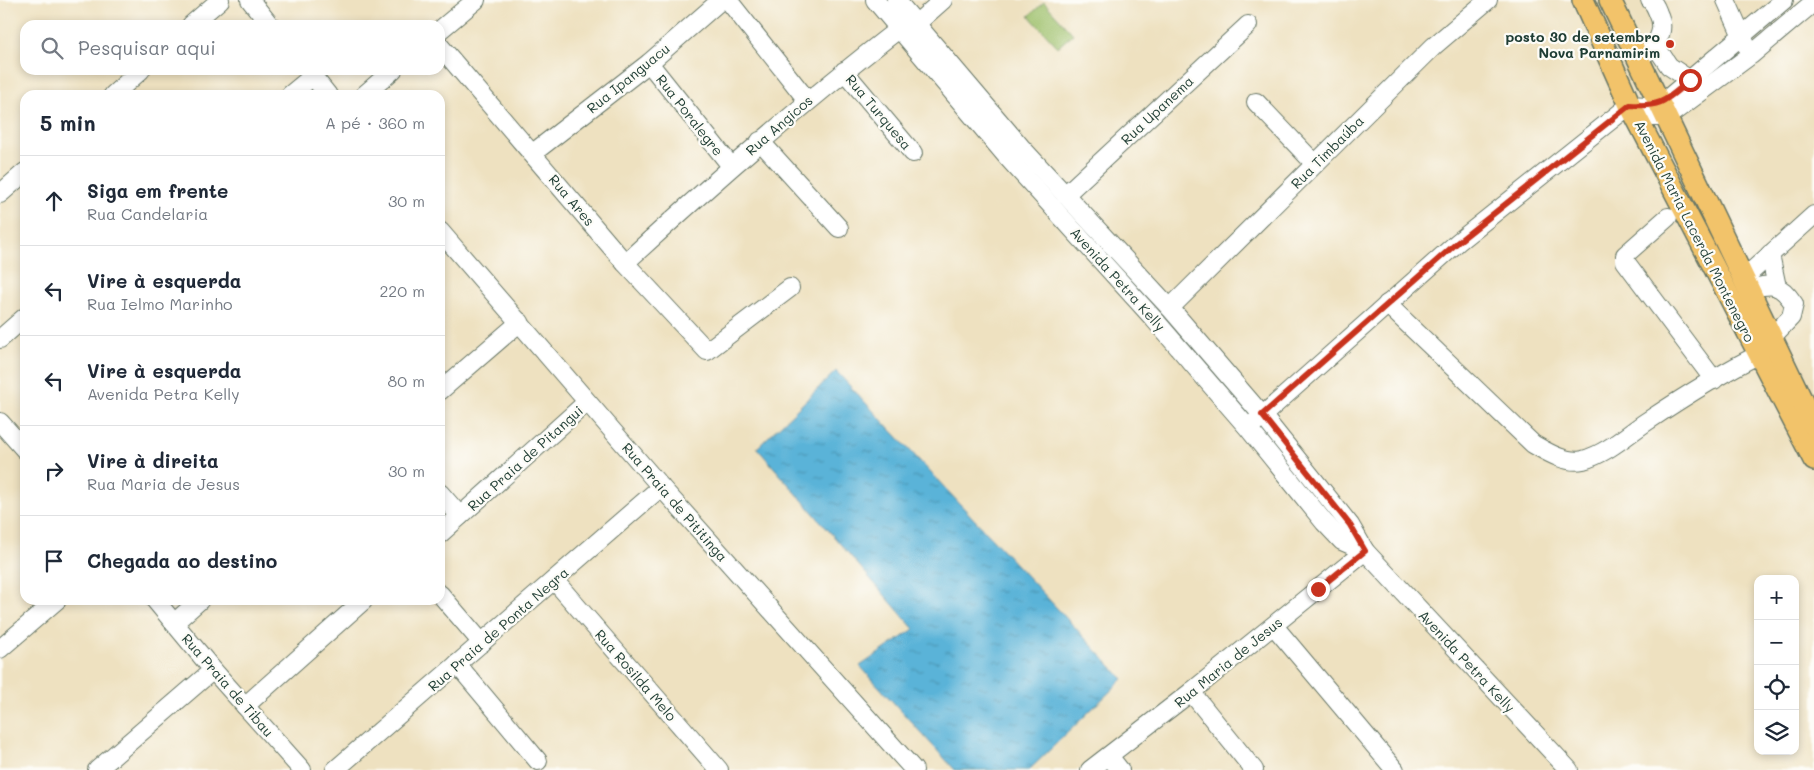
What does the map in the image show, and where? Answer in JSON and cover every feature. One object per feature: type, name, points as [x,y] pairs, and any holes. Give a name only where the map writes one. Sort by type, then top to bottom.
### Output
[{"type":"main road","name":"Avenida Maria Lacerda Montenegro","points":[[1583,0],[1634,111],[1814,426]]},
{"type":"main road","name":"Avenida Maria Lacerda Montenegro","points":[[1610,0],[1647,52],[1664,110],[1745,284],[1768,347],[1814,460]]},
{"type":"street","points":[[198,20],[220,0]]},
{"type":"street","points":[[250,0],[266,20]]},
{"type":"street","points":[[445,26],[476,0]]},
{"type":"street","name":"Rua Ipanguacu","points":[[533,154],[648,63],[721,0]]},
{"type":"street","points":[[728,0],[807,100]]},
{"type":"street","name":"Avenida Petra Kelly","points":[[875,0],[1008,158],[1153,318],[1248,428],[1324,522],[1342,541],[1365,551]]},
{"type":"street","name":"Avenida Petra Kelly","points":[[896,0],[1021,148],[1170,308],[1262,415],[1350,525],[1365,551],[1564,768]]},
{"type":"street","name":"Rua Angicos","points":[[625,263],[730,166],[807,100],[900,28],[917,23],[943,0]]},
{"type":"street","name":"Rua Timbaúba","points":[[1170,308],[1434,46],[1488,0]]},
{"type":"street","points":[[1650,0],[1662,22],[1662,30],[1647,52],[1690,80]]},
{"type":"street","points":[[1726,0],[1751,55]]},
{"type":"street","points":[[1664,110],[1690,80],[1784,0]]},
{"type":"street","points":[[1248,428],[1458,242],[1634,111],[1647,106],[1664,110],[1751,55],[1814,2]]},
{"type":"street","name":"Rua Upanema","points":[[1066,195],[1248,25]]},
{"type":"street","name":"Rua Ares","points":[[445,52],[625,263],[707,351],[790,288]]},
{"type":"street","name":"Rua Poralegre","points":[[648,63],[730,166]]},
{"type":"street","name":"Rua Turquesa","points":[[844,71],[913,153]]},
{"type":"street","points":[[119,90],[135,75]]},
{"type":"street","points":[[295,90],[308,75]]},
{"type":"street","points":[[312,75],[324,90]]},
{"type":"street","points":[[370,90],[387,75]]},
{"type":"street","points":[[1256,102],[1315,164]]},
{"type":"street","points":[[760,141],[839,228]]},
{"type":"street","points":[[0,194],[20,176]]},
{"type":"street","points":[[1745,284],[1770,254],[1814,215]]},
{"type":"street","points":[[1668,218],[1625,255],[1625,261],[1714,380]]},
{"type":"street","name":"Rua Praia de Pititinga","points":[[445,242],[520,322],[661,487],[914,770]]},
{"type":"street","points":[[1770,254],[1777,287]]},
{"type":"street","points":[[1387,304],[1533,444],[1548,453],[1564,458],[1582,460],[1598,454],[1768,347],[1786,323],[1793,311],[1794,304],[1785,290],[1769,285],[1745,284]]},
{"type":"street","points":[[0,339],[20,321]]},
{"type":"street","points":[[445,387],[520,322]]},
{"type":"street","name":"Rua Praia de Pitangui","points":[[445,530],[587,402]]},
{"type":"street","points":[[0,422],[20,444]]},
{"type":"street","name":"Rua Praia de Ponta Negra","points":[[343,767],[457,664],[661,487]]},
{"type":"street","points":[[445,499],[460,516]]},
{"type":"street","name":"Rua Maria de Jesus","points":[[1090,770],[1274,626],[1365,551]]},
{"type":"street","name":"Rua Rosilda Melo","points":[[554,580],[719,770]]},
{"type":"street","points":[[445,600],[482,643]]},
{"type":"street","points":[[0,649],[51,605]]},
{"type":"street","name":"Rua Praia de Tibau","points":[[159,605],[213,670],[302,770]]},
{"type":"street","points":[[174,623],[194,605]]},
{"type":"street","points":[[245,706],[358,605]]},
{"type":"street","points":[[1274,626],[1395,770]]},
{"type":"street","points":[[457,664],[538,761]]},
{"type":"street","points":[[97,770],[213,670]]},
{"type":"street","points":[[1191,692],[1254,770]]},
{"type":"street","points":[[1109,756],[1120,770]]},
{"type":"green space","points":[[1044,2],[1073,34],[1058,47],[1029,16]]},
{"type":"water","points":[[836,371],[1123,679],[1029,770],[955,770],[860,666],[914,629],[757,448]]},
{"type":"place","name":"posto 30 de setembro Nova Parnamirim","points":[[1670,44]]},
{"type":"route","points":[[1318,589],[1365,551],[1350,525],[1262,415],[1458,242],[1630,105],[1647,106],[1661,104],[1690,80]]}]
